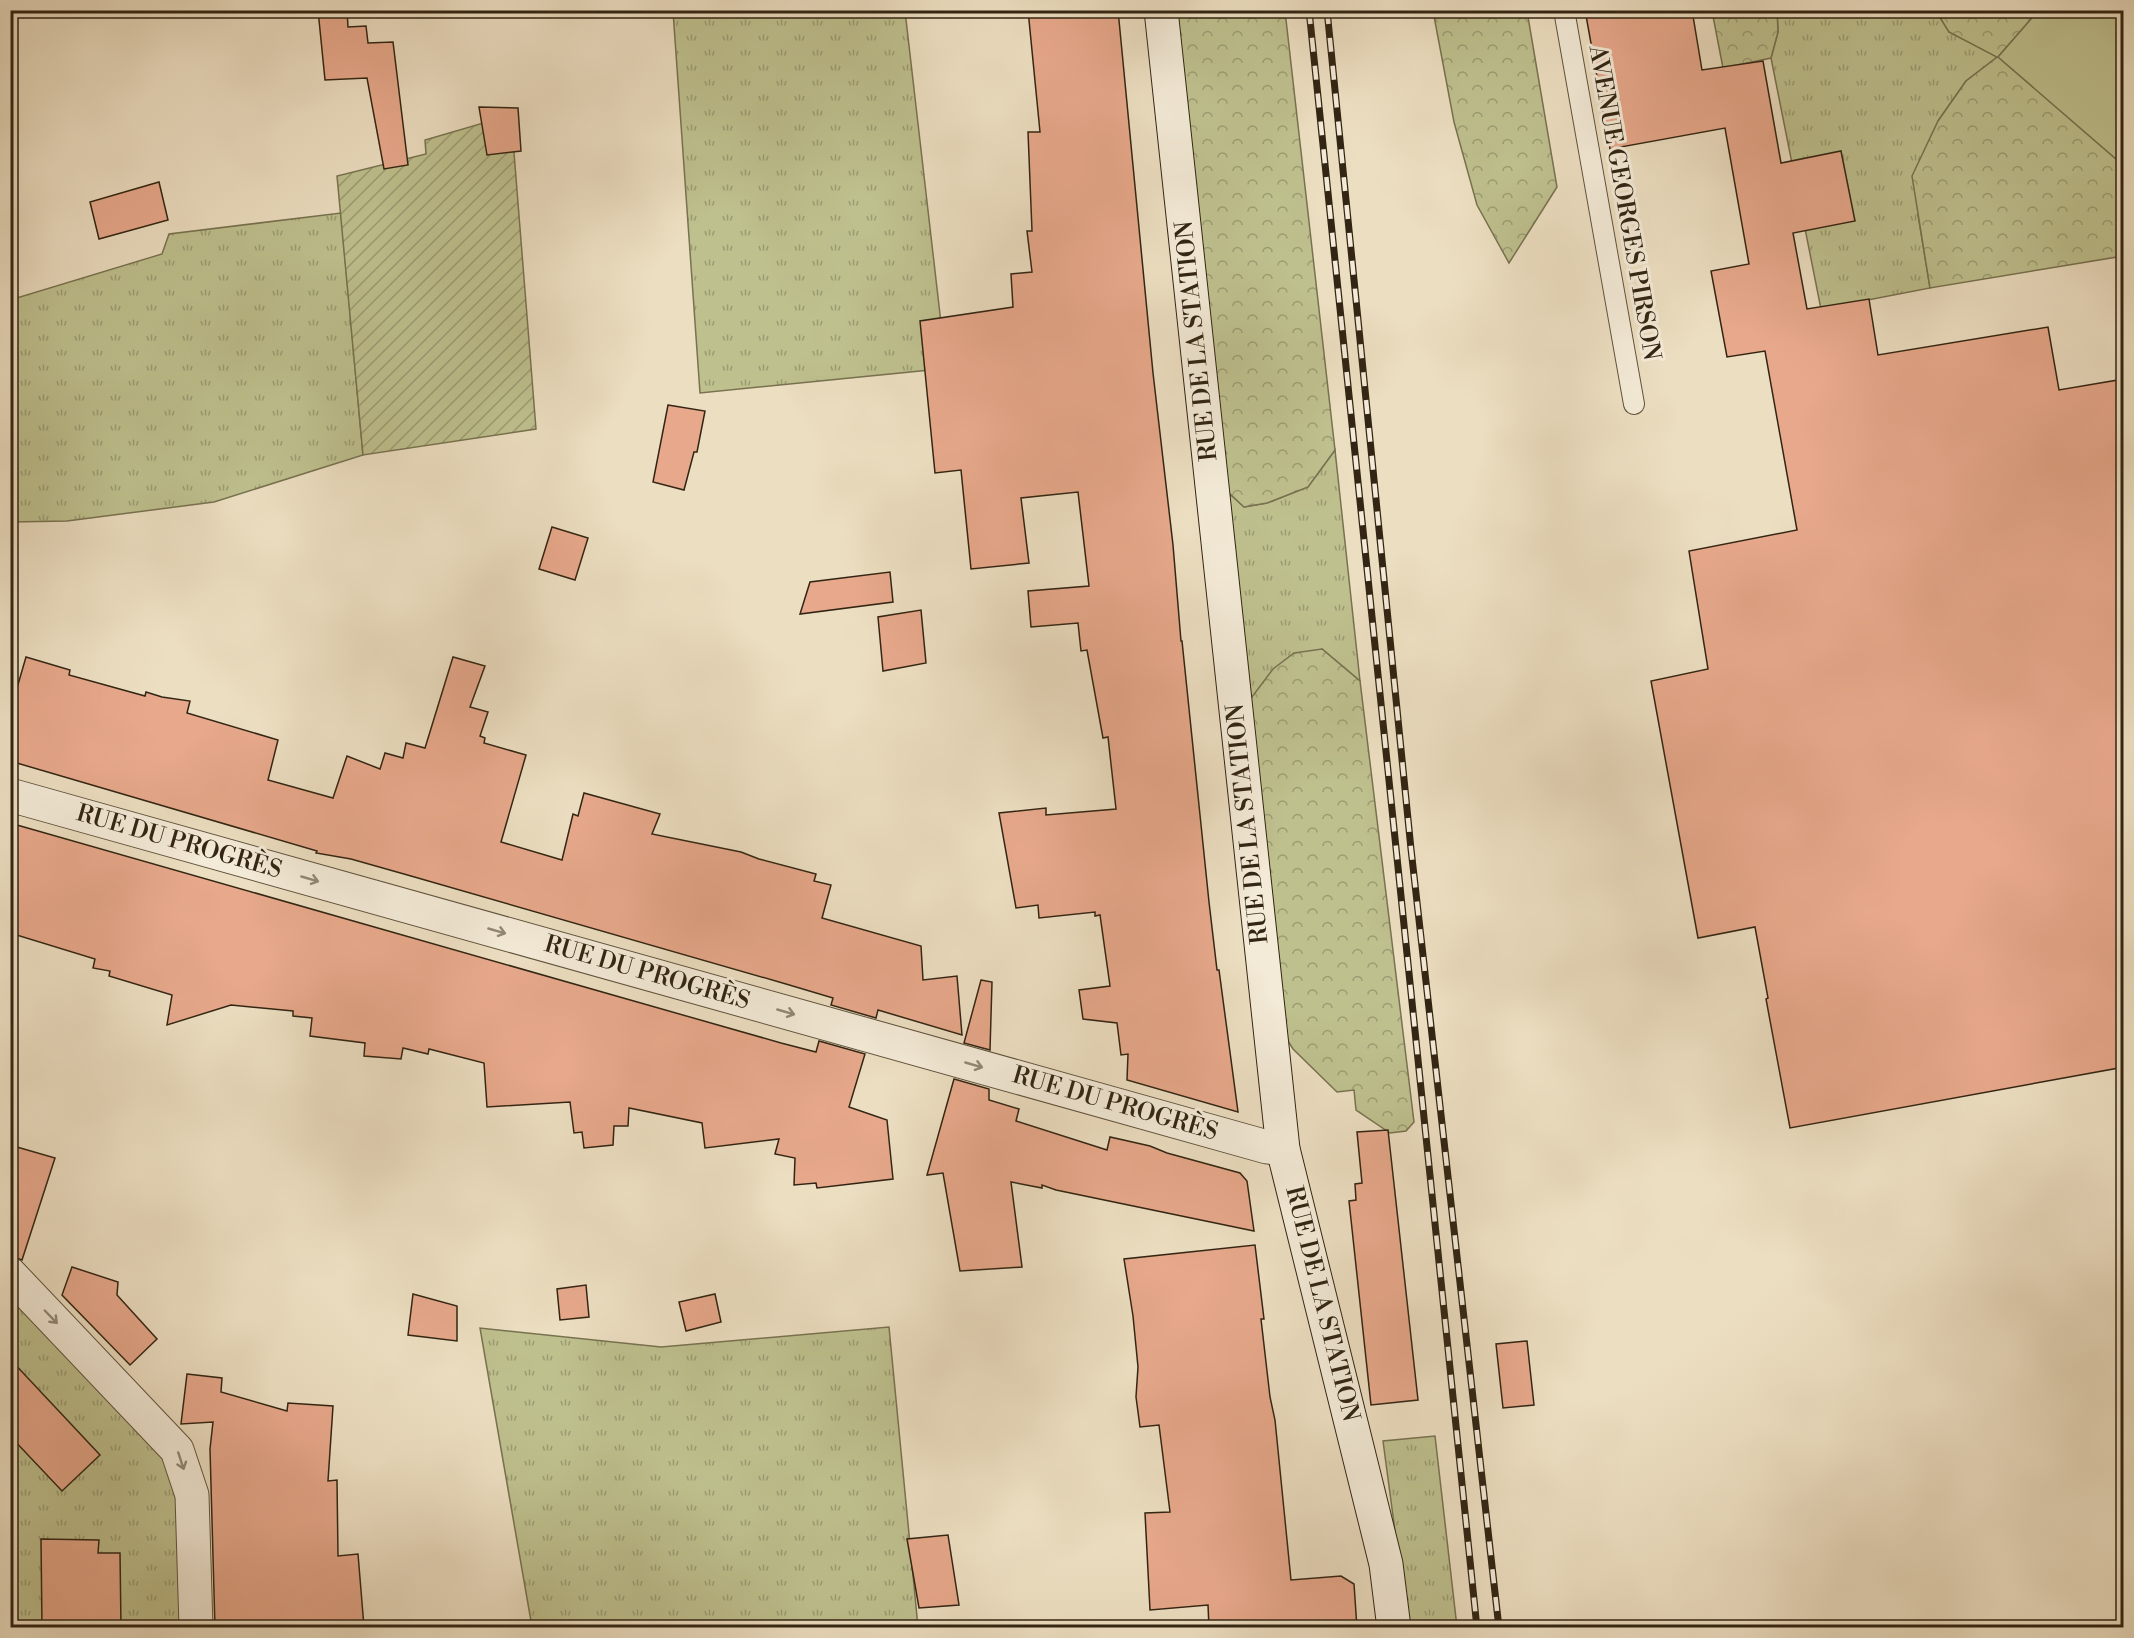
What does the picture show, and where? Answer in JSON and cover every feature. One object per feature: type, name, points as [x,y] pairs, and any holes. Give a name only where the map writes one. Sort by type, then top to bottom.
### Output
[{"type":"street","name":"RUE DE LA STATION","points":[[1161,10],[1283,1149],[1386,1564],[1394,1628]]},
{"type":"street","name":"RUE DU PROGRÈS","points":[[10,795],[1267,1147],[1283,1149]]},
{"type":"street","points":[[10,1274],[177,1450],[192,1495],[196,1628]]},
{"type":"lane","name":"AVENUE GEORGES PIRSON","points":[[1564,10],[1634,404]]},
{"type":"green space","points":[[1777,10],[1936,11],[1949,32],[1998,57],[1966,81],[1938,121],[1918,215],[1930,288],[1821,309],[1771,58],[1778,32]]},
{"type":"green space","points":[[673,11],[905,11],[941,323],[930,370],[700,393]]},
{"type":"green space","points":[[1161,11],[1285,11],[1335,450],[1308,487],[1267,503],[1244,507],[1211,476]]},
{"type":"green space","points":[[1433,11],[1527,11],[1557,187],[1509,263],[1477,205],[1454,122]]},
{"type":"green space","points":[[1712,11],[1777,11],[1778,32],[1771,58],[1723,68]]},
{"type":"green space","points":[[1936,11],[2038,11],[1998,57],[2123,165],[2123,256],[1930,288],[1912,176],[1938,121],[1966,81],[1997,57],[1949,32]]},
{"type":"green space","points":[[2038,11],[2123,11],[2123,165],[1998,57]]},
{"type":"green space","points":[[511,115],[536,429],[363,455],[337,176],[426,154],[425,140]]},
{"type":"green space","points":[[341,213],[363,455],[214,502],[67,521],[11,522],[10,300],[162,254],[169,234]]},
{"type":"green space","points":[[1335,450],[1360,681],[1322,649],[1237,717],[1211,477],[1244,507],[1267,503],[1308,487]]},
{"type":"green space","points":[[1322,649],[1360,681],[1414,1122],[1406,1131],[1390,1133],[1356,1110],[1354,1090],[1337,1092],[1293,1049],[1268,1009],[1237,717],[1273,669],[1294,653]]},
{"type":"green space","points":[[10,1274],[177,1450],[196,1627],[11,1627]]},
{"type":"green space","points":[[889,1327],[918,1627],[532,1627],[480,1328],[661,1347]]},
{"type":"green space","points":[[1435,1436],[1457,1627],[1394,1627],[1399,1561],[1383,1441]]},
{"type":"building","points":[[318,10],[347,10],[348,27],[366,26],[368,43],[393,42],[408,165],[384,169],[367,78],[325,80]]},
{"type":"building","points":[[1028,10],[1118,10],[1153,373],[1209,902],[1238,1112],[1127,1080],[1128,1054],[1121,1055],[1117,1023],[1083,1019],[1079,990],[1110,986],[1100,915],[1095,916],[1095,912],[1039,918],[1038,905],[1016,908],[999,813],[1046,808],[1046,815],[1116,809],[1108,737],[1103,738],[1087,650],[1081,651],[1078,623],[1031,627],[1028,591],[1089,586],[1078,492],[1021,498],[1029,563],[971,569],[961,470],[935,473],[920,321],[1013,307],[1011,274],[1032,272],[1027,231],[1032,231],[1028,132],[1040,132]]},
{"type":"building","points":[[1585,10],[1692,10],[1702,70],[1763,61],[1781,163],[1841,151],[1855,221],[1793,233],[1807,309],[1869,299],[1878,355],[2048,327],[2059,390],[2124,379],[2124,1067],[1790,1128],[1755,927],[1698,938],[1651,681],[1708,669],[1689,551],[1797,530],[1765,351],[1727,357],[1711,271],[1749,264],[1725,128],[1610,149]]},
{"type":"building","points":[[479,107],[518,108],[521,151],[487,155]]},
{"type":"building","points":[[159,182],[168,220],[99,239],[90,202]]},
{"type":"building","points":[[668,405],[705,411],[697,452],[694,452],[684,490],[653,482]]},
{"type":"building","points":[[552,527],[588,538],[575,580],[539,569]]},
{"type":"building","points":[[890,572],[893,602],[800,614],[810,582]]},
{"type":"building","points":[[921,610],[926,663],[883,671],[878,617]]},
{"type":"building","points":[[26,657],[70,670],[69,675],[145,696],[146,692],[190,701],[187,713],[278,740],[268,780],[333,798],[347,756],[380,769],[385,753],[403,758],[406,743],[425,748],[453,657],[485,666],[470,707],[488,712],[480,736],[485,738],[484,743],[526,755],[501,842],[562,860],[573,814],[578,816],[584,793],[660,814],[652,834],[741,852],[816,874],[814,881],[831,885],[822,918],[921,946],[923,980],[957,976],[962,1035],[878,1010],[876,1018],[831,1005],[833,998],[786,984],[351,859],[316,853],[317,851],[10,761],[10,712]]},
{"type":"building","points":[[10,823],[781,1043],[816,1052],[819,1041],[865,1054],[849,1107],[887,1120],[893,1179],[817,1188],[816,1183],[794,1185],[795,1158],[775,1154],[779,1139],[705,1148],[702,1123],[629,1108],[628,1126],[614,1126],[613,1145],[584,1148],[582,1132],[574,1133],[570,1102],[487,1107],[484,1063],[429,1049],[428,1054],[403,1048],[401,1059],[364,1056],[365,1043],[310,1036],[312,1018],[293,1016],[293,1011],[231,1005],[167,1025],[172,995],[109,976],[110,971],[93,968],[95,959],[10,933]]},
{"type":"building","points":[[981,980],[992,982],[990,1050],[964,1043]]},
{"type":"building","points":[[954,1079],[989,1089],[989,1100],[1019,1109],[1016,1121],[1107,1150],[1110,1137],[1150,1146],[1167,1153],[1240,1173],[1247,1181],[1254,1231],[1056,1190],[1042,1185],[1042,1188],[1011,1182],[1022,1267],[960,1271],[943,1173],[927,1175]]},
{"type":"building","points":[[1388,1130],[1418,1400],[1371,1405],[1349,1201],[1356,1200],[1355,1184],[1362,1183],[1357,1132]]},
{"type":"building","points":[[10,1145],[55,1158],[22,1260],[10,1256]]},
{"type":"building","points":[[1255,1245],[1264,1319],[1261,1319],[1275,1420],[1291,1580],[1341,1576],[1354,1584],[1357,1628],[1209,1628],[1208,1605],[1150,1610],[1145,1513],[1170,1512],[1159,1425],[1140,1427],[1136,1397],[1138,1367],[1124,1259]]},
{"type":"building","points":[[72,1267],[118,1282],[117,1295],[157,1339],[130,1365],[62,1295]]},
{"type":"building","points":[[586,1285],[589,1317],[560,1320],[557,1289]]},
{"type":"building","points":[[413,1294],[457,1306],[457,1341],[408,1335]]},
{"type":"building","points":[[715,1294],[721,1322],[686,1331],[679,1302]]},
{"type":"building","points":[[1527,1341],[1534,1405],[1503,1408],[1496,1344]]},
{"type":"building","points":[[10,1359],[100,1455],[62,1491],[10,1436]]},
{"type":"building","points":[[187,1374],[222,1378],[221,1392],[287,1411],[288,1403],[333,1406],[328,1481],[337,1480],[338,1556],[358,1554],[364,1627],[215,1628],[210,1449],[213,1422],[181,1424]]},
{"type":"building","points":[[948,1535],[959,1605],[919,1608],[907,1539]]},
{"type":"building","points":[[41,1539],[99,1540],[98,1553],[120,1553],[121,1628],[42,1628]]},
{"type":"railway","points":[[1309,10],[1477,1628]]},
{"type":"railway","points":[[1327,10],[1411,849],[1499,1628]]}]
